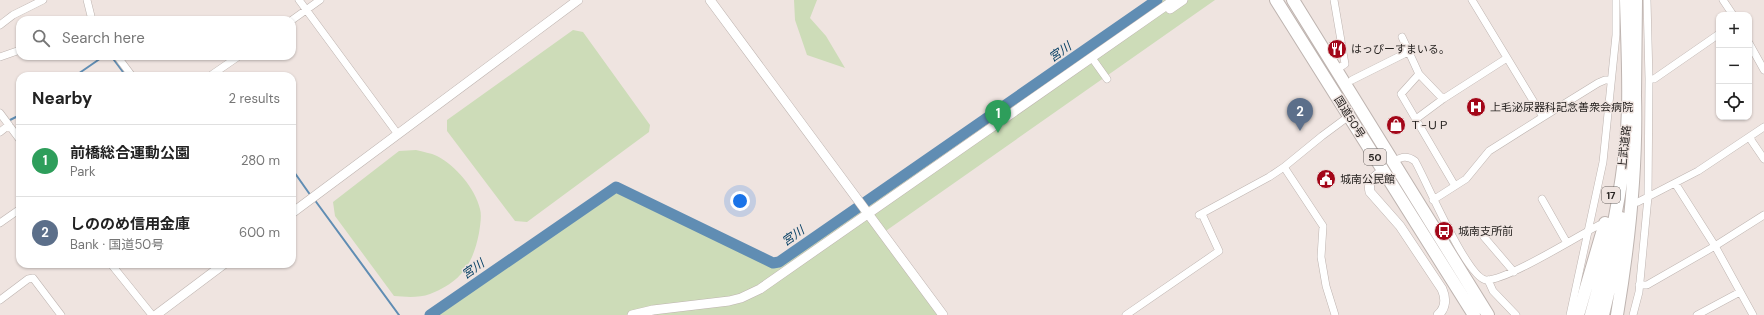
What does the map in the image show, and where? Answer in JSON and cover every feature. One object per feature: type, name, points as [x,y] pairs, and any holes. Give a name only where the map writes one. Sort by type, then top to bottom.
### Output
[{"type":"highway","name":"国道50号","points":[[1276,0],[1474,315]]},
{"type":"highway","name":"国道50号","points":[[1292,0],[1394,161],[1488,315]]},
{"type":"highway","name":"上武道路","points":[[1591,315],[1608,248],[1622,170],[1628,110],[1626,0]]},
{"type":"highway","name":"上武道路","points":[[1603,315],[1616,254],[1627,182],[1635,96],[1636,0]]},
{"type":"highway","name":"17","points":[[1578,315],[1608,211],[1620,137],[1627,71]]},
{"type":"highway","name":"17","points":[[1617,315],[1629,228],[1636,151],[1635,96]]},
{"type":"street","points":[[0,25],[13,15],[43,0]]},
{"type":"street","points":[[87,0],[91,16]]},
{"type":"street","points":[[299,0],[396,133]]},
{"type":"street","points":[[296,17],[320,0]]},
{"type":"street","points":[[296,210],[396,133],[578,0]]},
{"type":"street","points":[[710,0],[943,315]]},
{"type":"street","points":[[1093,60],[1174,0]]},
{"type":"street","points":[[632,315],[643,311],[729,301],[741,298],[769,283],[866,211],[1183,0]]},
{"type":"street","points":[[1334,0],[1344,64],[1336,70]]},
{"type":"street","points":[[1472,0],[1543,117]]},
{"type":"street","points":[[1570,315],[1599,186],[1606,138],[1610,80],[1616,35],[1616,0]]},
{"type":"street","points":[[1633,315],[1640,285],[1648,198],[1649,79],[1647,0]]},
{"type":"street","points":[[1723,0],[1731,12]]},
{"type":"street","points":[[1649,79],[1654,79],[1716,36]]},
{"type":"street","points":[[1402,37],[1419,74],[1443,99]]},
{"type":"street","points":[[1752,48],[1764,70]]},
{"type":"street","points":[[0,57],[16,51]]},
{"type":"street","points":[[1352,80],[1408,52]]},
{"type":"street","points":[[1416,119],[1443,99],[1507,58]]},
{"type":"street","points":[[120,60],[129,72]]},
{"type":"street","points":[[216,72],[233,60]]},
{"type":"street","points":[[1093,60],[1106,79]]},
{"type":"street","points":[[1419,74],[1401,94],[1455,186]]},
{"type":"street","points":[[1433,200],[1466,179],[1489,151],[1598,83],[1604,80],[1610,80]]},
{"type":"street","points":[[0,113],[16,135]]},
{"type":"street","points":[[1126,315],[1219,250],[1200,214],[1284,167],[1322,136],[1350,116]]},
{"type":"street","points":[[0,132],[9,125]]},
{"type":"street","points":[[1638,202],[1698,171],[1764,127]]},
{"type":"street","points":[[1749,137],[1764,159]]},
{"type":"street","points":[[1394,161],[1402,157],[1409,157],[1415,161],[1433,200],[1474,272],[1481,278],[1488,280],[1514,272],[1599,225]]},
{"type":"street","points":[[1284,167],[1323,226],[1321,257],[1326,286],[1335,315]]},
{"type":"street","points":[[1384,170],[1370,182],[1370,192],[1400,226],[1442,289],[1446,297],[1444,307],[1438,315]]},
{"type":"street","points":[[1675,183],[1715,246],[1753,315]]},
{"type":"street","points":[[1542,199],[1567,243]]},
{"type":"street","points":[[663,315],[729,306],[750,300],[768,290],[866,211]]},
{"type":"street","points":[[0,223],[16,212]]},
{"type":"street","points":[[1640,285],[1647,285],[1715,246],[1764,215]]},
{"type":"street","points":[[1484,237],[1514,272]]},
{"type":"street","points":[[114,268],[152,315]]},
{"type":"street","points":[[156,315],[219,268]]},
{"type":"street","points":[[0,300],[28,279],[33,278],[61,315]]},
{"type":"street","points":[[1488,280],[1493,291],[1516,315]]},
{"type":"street","points":[[1697,315],[1740,292]]},
{"type":"green space","points":[[794,0],[817,0],[810,18],[826,36],[845,68],[807,55],[795,20]]},
{"type":"green space","points":[[1163,0],[1215,0],[880,235],[938,315],[437,315],[617,189],[778,268]]},
{"type":"green space","points":[[573,30],[583,32],[650,125],[649,132],[527,222],[515,221],[447,131],[447,120]]},
{"type":"green space","points":[[416,150],[430,153],[444,160],[464,178],[474,193],[481,212],[479,233],[469,263],[458,278],[450,284],[426,295],[412,297],[394,296],[335,216],[333,202],[399,151]]},
{"type":"waterway","name":"宮川","points":[[430,315],[616,187],[773,263],[779,262],[1157,0]]},
{"type":"waterway","points":[[81,72],[98,60]]},
{"type":"waterway","points":[[114,60],[123,72]]},
{"type":"waterway","points":[[8,121],[16,117]]},
{"type":"waterway","points":[[296,175],[311,196]]},
{"type":"waterway","points":[[314,199],[399,315]]},
{"type":"place","name":"はっぴーすまいる。","points":[[1337,49]]},
{"type":"place","name":"上毛泌尿器科記念善衆会病院","points":[[1476,107]]},
{"type":"place","name":"Ｔ−ＵＰ","points":[[1396,125]]},
{"type":"place","name":"しののめ信用金庫","points":[[1300,131]]},
{"type":"place","name":"前橋総合運動公園","points":[[998,133]]},
{"type":"place","name":"城南公民館","points":[[1326,179]]},
{"type":"place","name":"城南支所前","points":[[1444,231]]}]
